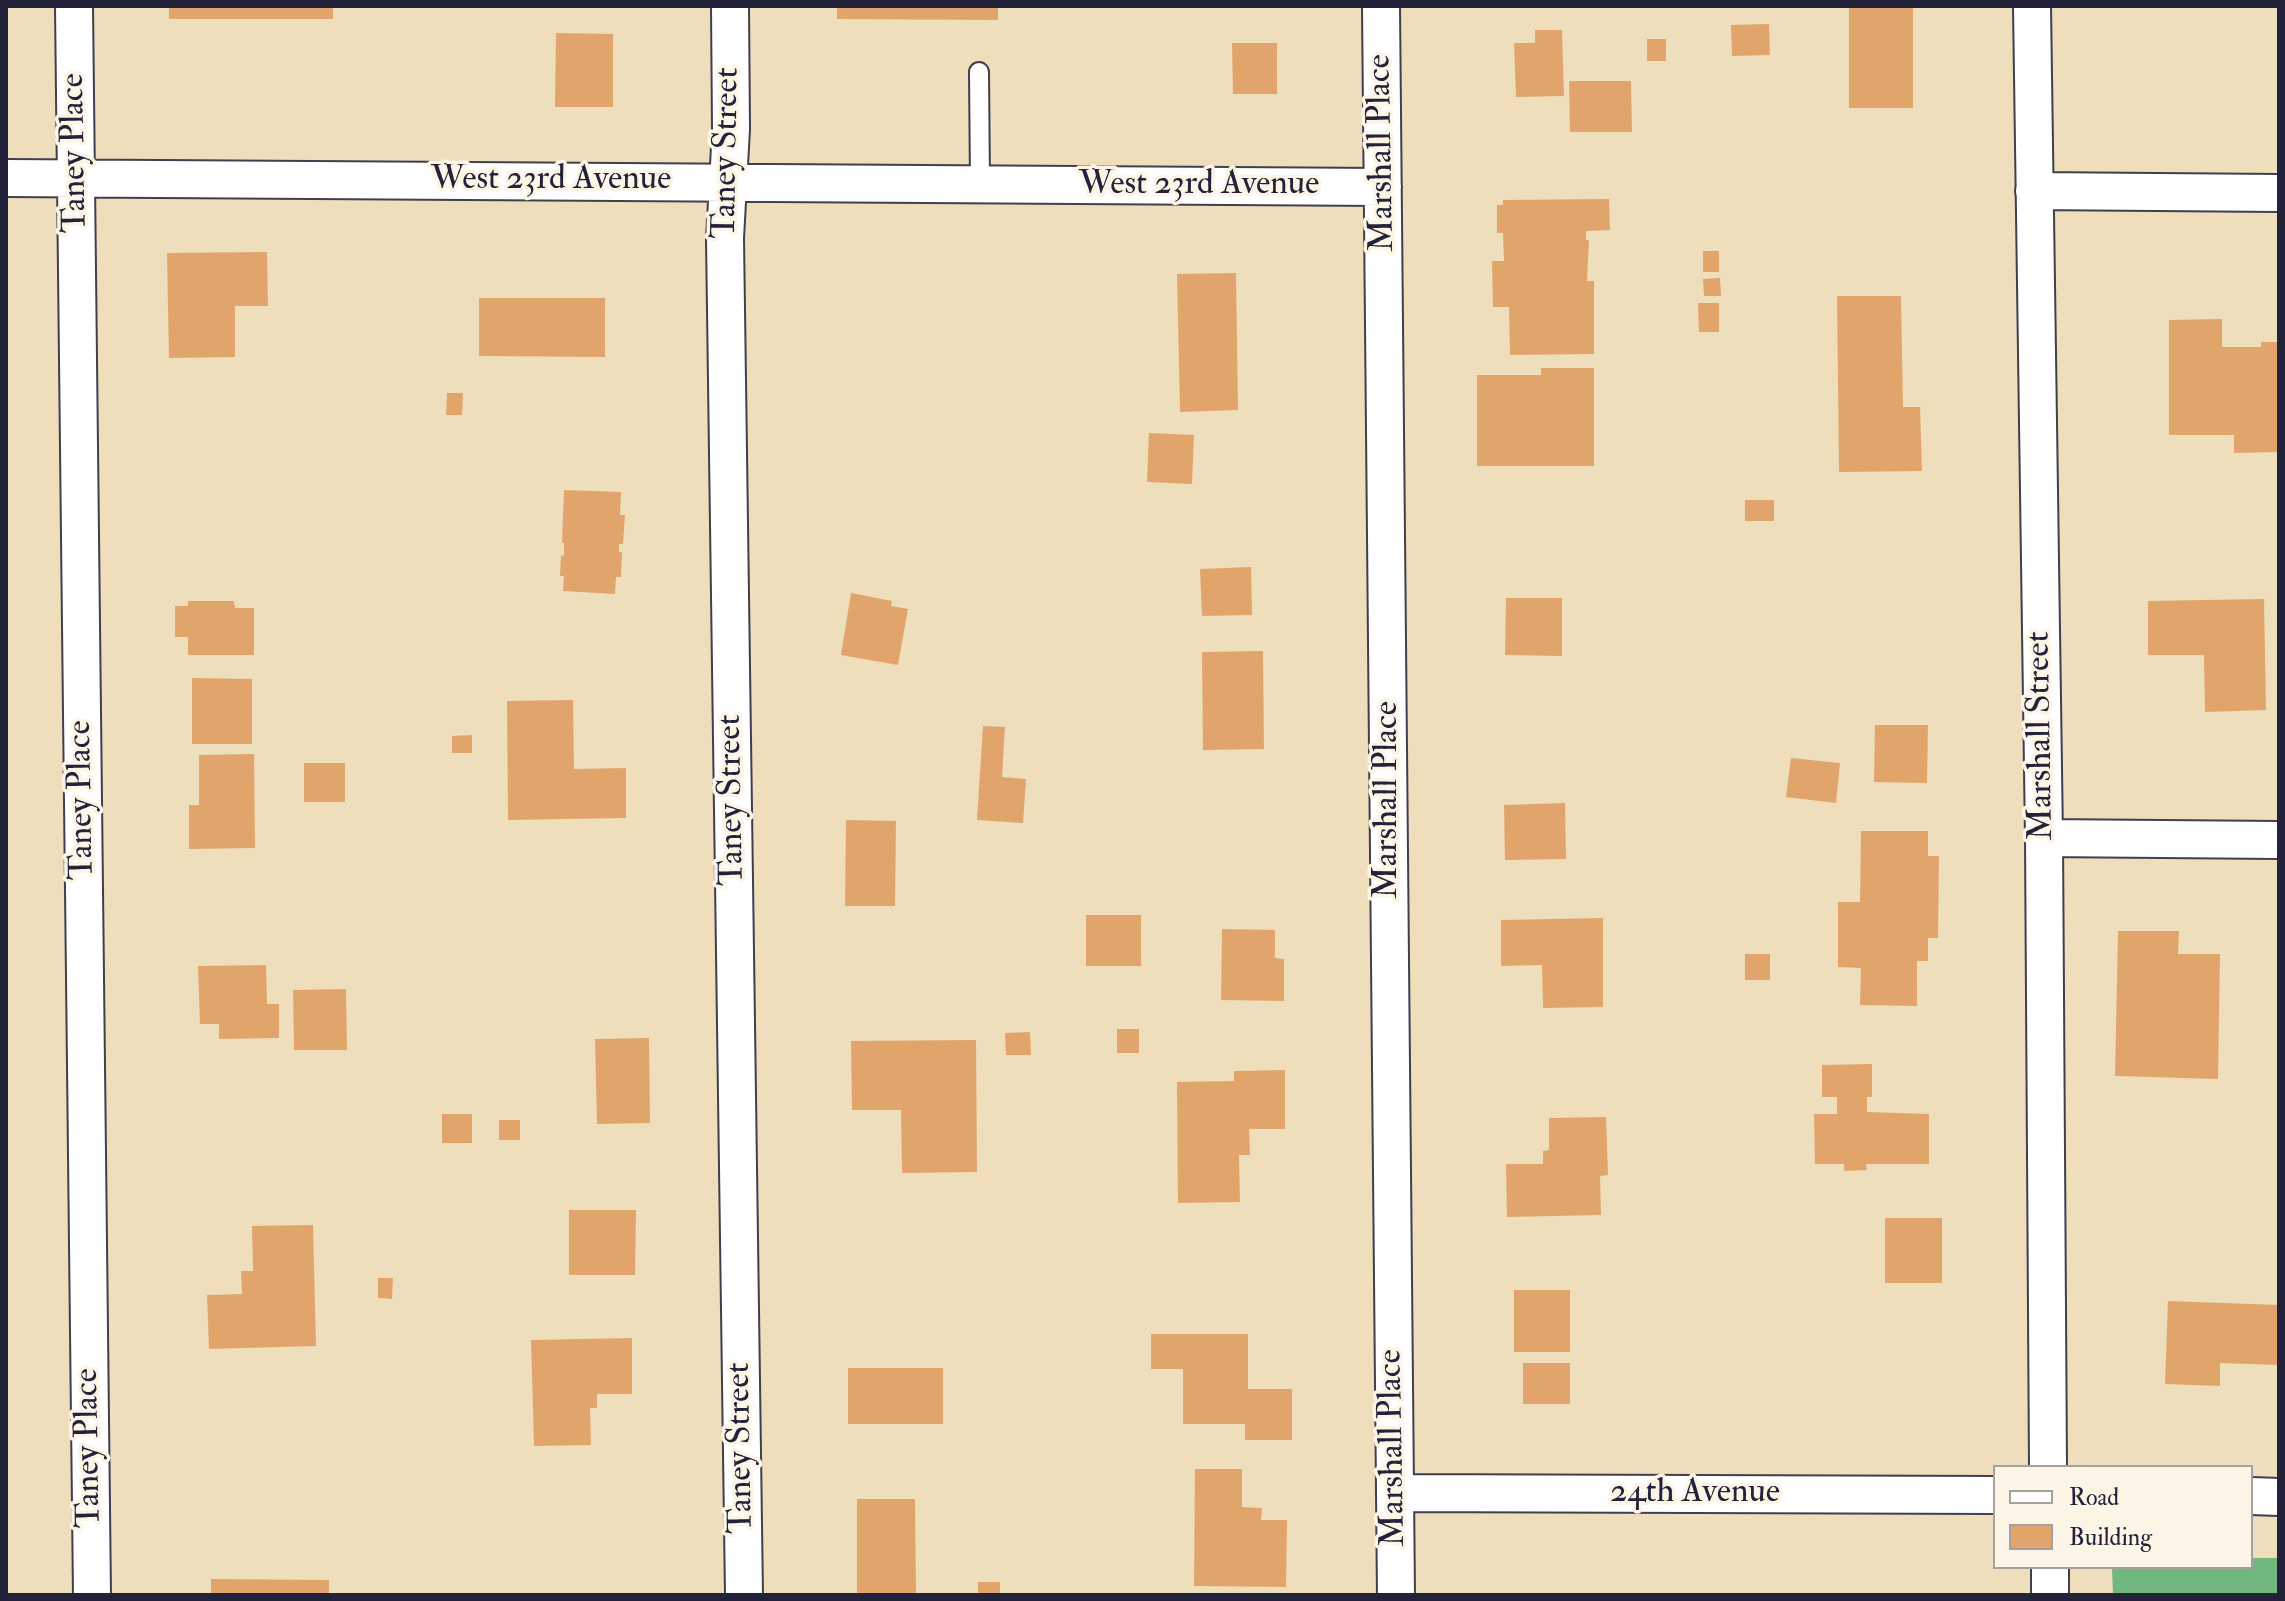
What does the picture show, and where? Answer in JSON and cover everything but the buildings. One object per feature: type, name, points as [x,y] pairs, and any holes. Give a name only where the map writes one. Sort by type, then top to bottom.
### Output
[{"type":"street","name":"Taney Place","points":[[74,6],[92,1595]]},
{"type":"street","name":"Taney Street","points":[[730,6],[731,129],[725,238],[744,1595]]},
{"type":"street","name":"Marshall Place","points":[[1381,6],[1396,1595]]},
{"type":"street","name":"Marshall Street","points":[[2032,6],[2044,838],[2048,1465]]},
{"type":"street","name":"West 23rd Avenue","points":[[6,178],[1383,187]]},
{"type":"street","points":[[2034,191],[2279,193]]},
{"type":"street","points":[[2044,838],[2279,840]]},
{"type":"street","name":"24th Avenue","points":[[1395,1493],[1993,1495]]},
{"type":"street","points":[[2253,1496],[2279,1497]]},
{"type":"street","points":[[2050,1569],[2050,1595]]},
{"type":"lane","points":[[979,72],[980,184]]},
{"type":"green space","points":[[2253,1558],[2279,1558],[2279,1595],[2113,1595],[2112,1569],[2253,1569]]}]
